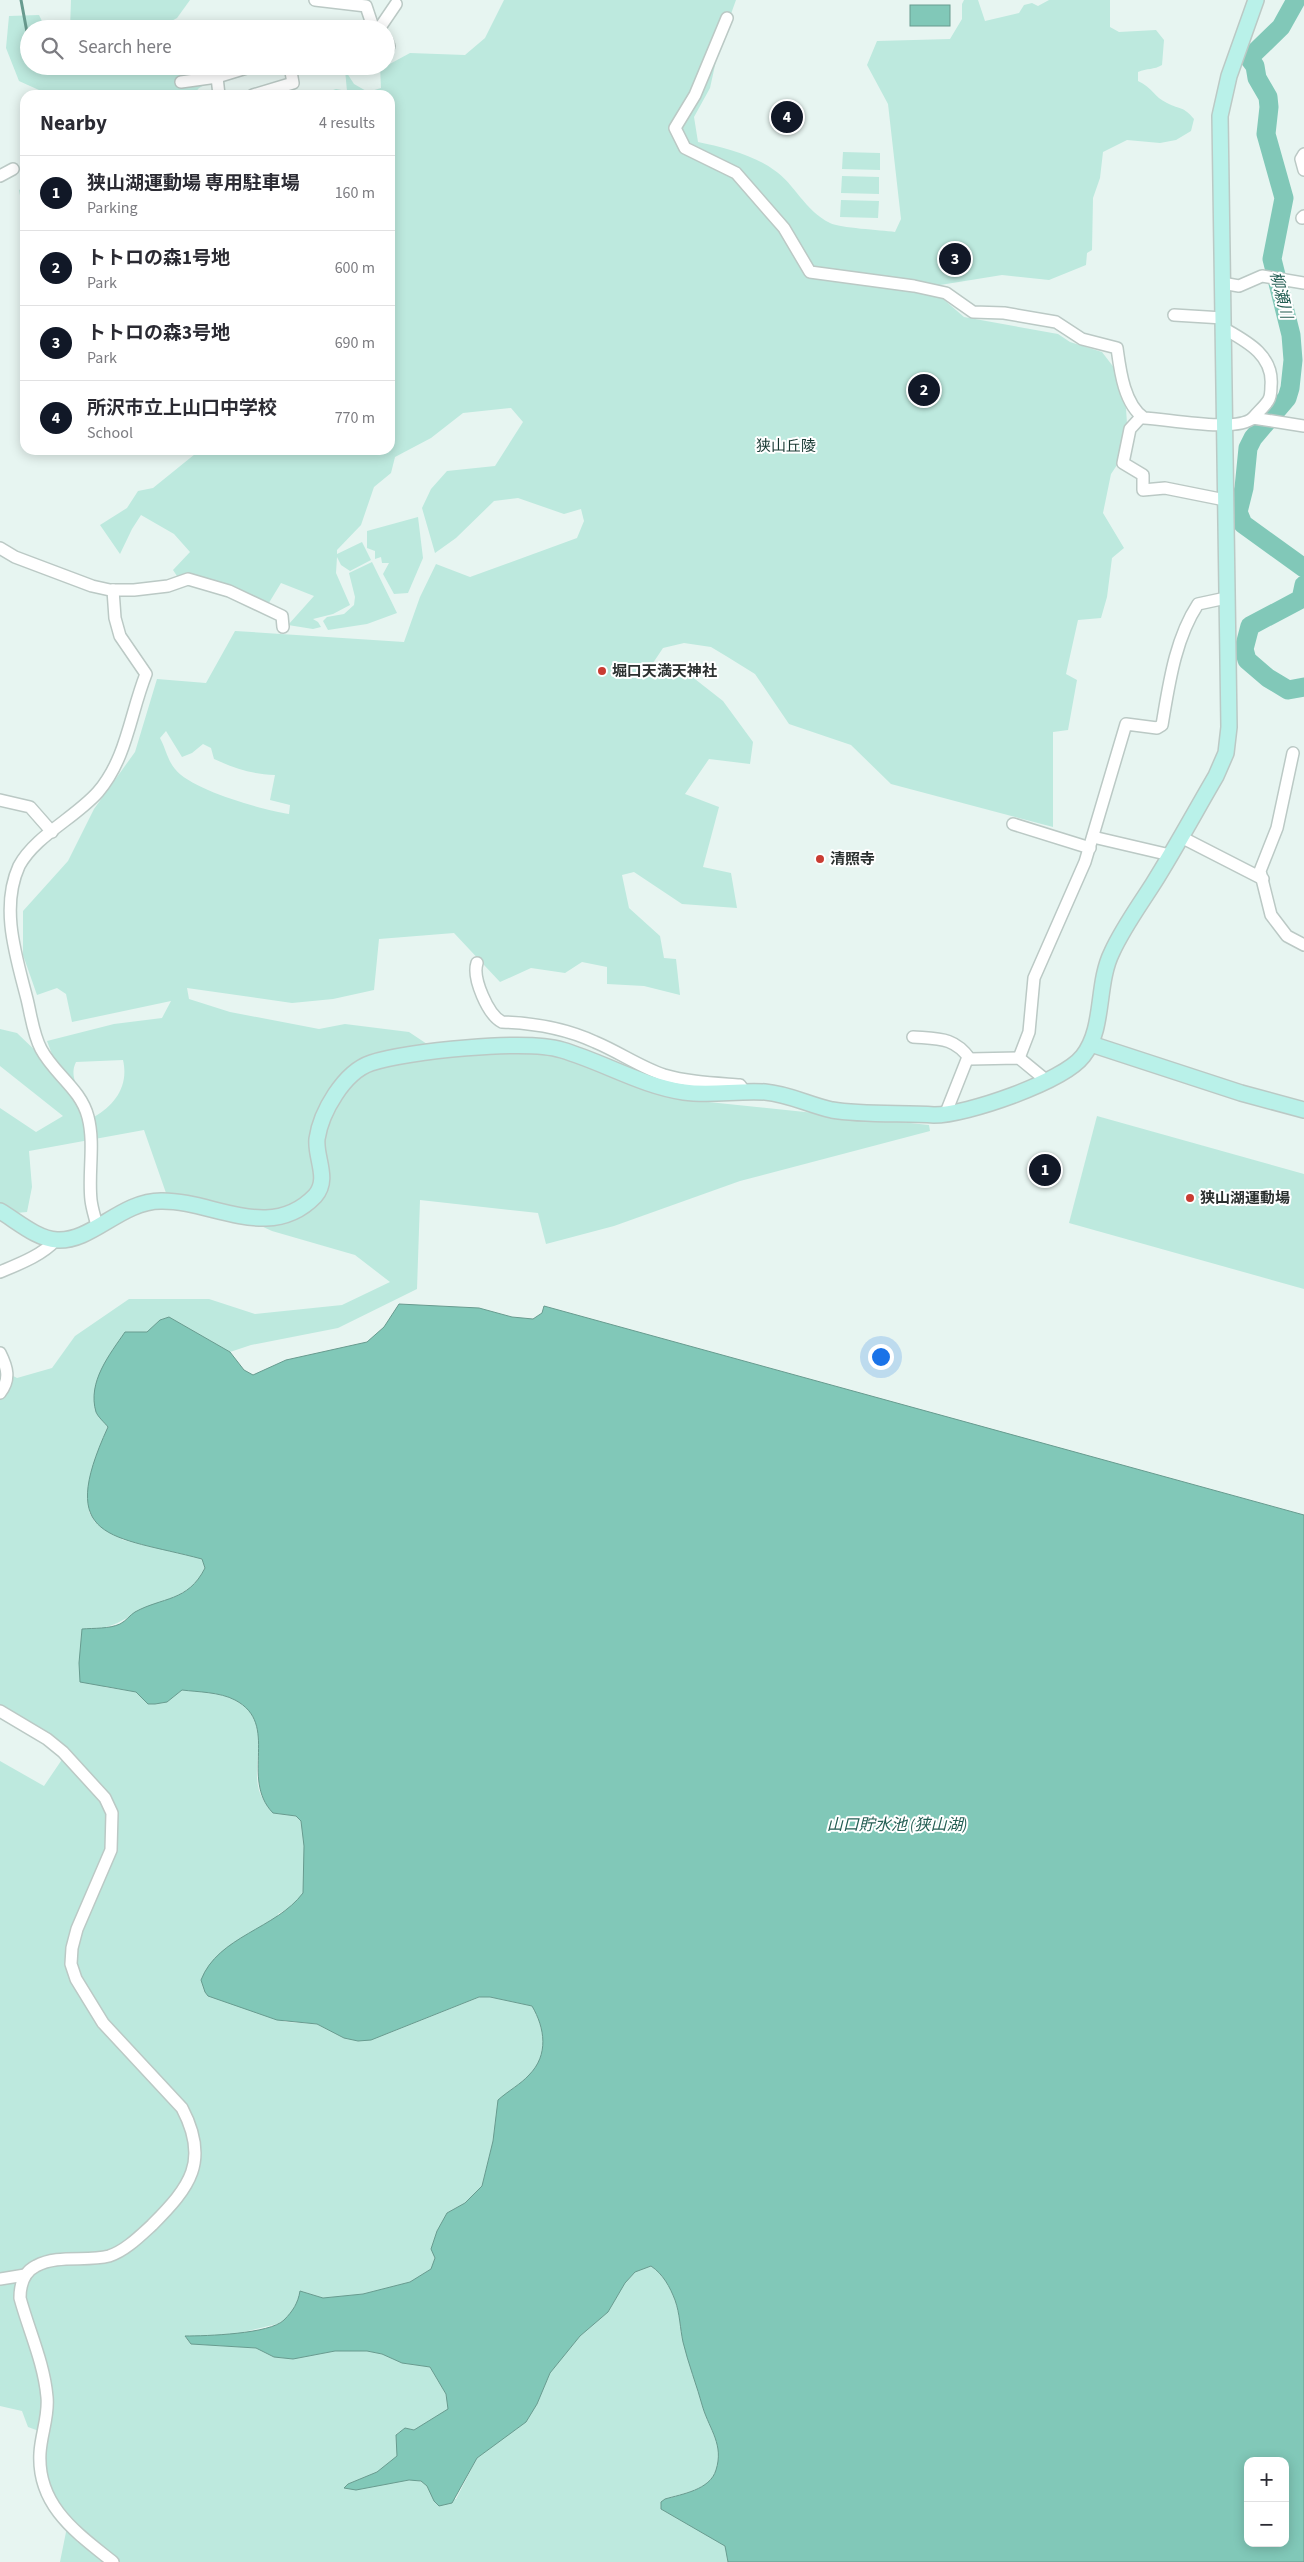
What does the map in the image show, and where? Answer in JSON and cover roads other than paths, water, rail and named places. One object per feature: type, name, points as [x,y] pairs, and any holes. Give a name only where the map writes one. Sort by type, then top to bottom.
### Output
[{"type":"street","points":[[314,0],[363,3],[370,20]]},
{"type":"street","points":[[0,1211],[40,1235],[56,1240],[82,1235],[138,1204],[159,1201],[185,1203],[250,1218],[277,1216],[302,1207],[317,1194],[321,1186],[322,1177],[317,1138],[339,1088],[355,1071],[372,1063],[460,1049],[549,1047],[676,1091],[696,1094],[746,1092],[782,1094],[832,1110],[945,1115],[983,1105],[1047,1081],[1074,1066],[1091,1044],[1100,994],[1111,953],[1181,837],[1216,776],[1226,753],[1229,727],[1223,424],[1220,116],[1229,76],[1256,0]]},
{"type":"street","points":[[385,20],[396,4]]},
{"type":"street","points":[[727,18],[695,95],[675,128],[686,148],[736,173],[784,228],[810,272],[914,286],[946,293],[973,312],[1004,313],[1056,322],[1082,339],[1117,348],[1124,386],[1141,417]]},
{"type":"street","points":[[181,82],[217,78],[226,75]]},
{"type":"street","points":[[270,90],[293,83],[292,75]]},
{"type":"street","points":[[217,78],[218,90]]},
{"type":"street","points":[[1304,154],[1301,158],[1304,170]]},
{"type":"street","points":[[0,176],[14,169]]},
{"type":"street","points":[[1222,283],[1239,286],[1262,276],[1304,283]]},
{"type":"street","points":[[1141,417],[1194,424],[1248,422],[1255,419],[1270,399],[1272,381],[1267,363],[1261,352],[1223,323],[1174,315]]},
{"type":"street","points":[[1141,417],[1130,428],[1123,463],[1143,475],[1143,490],[1165,488],[1225,500]]},
{"type":"street","points":[[1255,419],[1304,426]]},
{"type":"street","points":[[0,548],[15,557],[92,586],[113,590],[168,586],[188,580],[229,590],[282,616],[283,627]]},
{"type":"street","points":[[97,1226],[91,1200],[91,1137],[88,1116],[75,1092],[41,1049],[12,947],[8,911],[14,878],[22,860],[33,848],[88,802],[112,771],[123,749],[136,697],[146,674],[120,636],[113,590]]},
{"type":"street","points":[[1019,1058],[1029,1032],[1034,978],[1050,944],[1091,843],[1126,724],[1157,728],[1162,725],[1172,666],[1191,615],[1198,604],[1226,598]]},
{"type":"street","points":[[1294,753],[1276,828],[1260,871],[1272,915],[1287,936],[1304,945]]},
{"type":"street","points":[[0,800],[30,807],[52,832]]},
{"type":"street","points":[[1012,824],[1091,843],[1170,856]]},
{"type":"street","points":[[1181,837],[1263,879]]},
{"type":"street","points":[[477,963],[474,970],[483,996],[494,1018],[502,1022],[563,1031],[595,1042],[632,1062],[663,1074],[676,1078],[740,1085],[746,1092]]},
{"type":"street","points":[[913,1037],[946,1039],[961,1047],[970,1059],[1019,1058],[1047,1081]]},
{"type":"street","points":[[1091,1044],[1241,1093],[1304,1110]]},
{"type":"street","points":[[945,1115],[968,1057]]},
{"type":"street","points":[[0,1272],[26,1262],[50,1247],[56,1240]]},
{"type":"street","points":[[0,1352],[7,1367],[8,1378],[0,1393]]},
{"type":"street","points":[[0,1711],[63,1752],[105,1798],[112,1813],[111,1850],[77,1928],[72,1948],[72,1964],[76,1979],[103,2023],[182,2108],[190,2123],[194,2150],[191,2179],[182,2193],[127,2247],[109,2256],[60,2260],[37,2265],[26,2275],[20,2288],[20,2298],[43,2370],[47,2395],[48,2408],[40,2451],[44,2485],[65,2523],[113,2562]]},
{"type":"street","points":[[0,2279],[26,2275]]},
{"type":"water","points":[[910,5],[950,5],[950,26],[910,26]]},
{"type":"water","name":"山口貯水池 (狭山湖)","points":[[399,1304],[479,1308],[512,1317],[533,1319],[542,1313],[544,1306],[1304,1515],[1304,2562],[728,2562],[725,2546],[661,2509],[661,2502],[665,2499],[695,2490],[708,2482],[716,2470],[718,2453],[715,2438],[703,2408],[685,2350],[675,2300],[666,2281],[651,2266],[635,2272],[625,2283],[608,2312],[580,2336],[550,2373],[537,2404],[526,2422],[477,2458],[452,2503],[439,2506],[434,2501],[427,2486],[421,2481],[409,2480],[356,2490],[344,2488],[348,2484],[377,2472],[397,2456],[396,2435],[405,2428],[414,2430],[448,2409],[446,2394],[430,2367],[402,2363],[382,2354],[367,2351],[335,2351],[293,2359],[274,2357],[256,2348],[191,2344],[185,2336],[237,2333],[277,2325],[292,2310],[300,2291],[323,2298],[363,2294],[410,2282],[431,2269],[435,2258],[431,2249],[437,2231],[447,2213],[465,2203],[482,2186],[493,2141],[498,2100],[529,2075],[540,2059],[542,2050],[543,2041],[540,2023],[532,2006],[490,1997],[479,1997],[371,2040],[358,2041],[344,2038],[317,2024],[277,2020],[208,1996],[201,1980],[209,1965],[220,1953],[278,1916],[303,1893],[304,1846],[301,1821],[296,1816],[273,1813],[263,1799],[259,1784],[256,1723],[248,1710],[235,1700],[216,1694],[182,1690],[167,1702],[148,1704],[136,1692],[80,1682],[79,1663],[82,1629],[116,1626],[145,1607],[182,1593],[191,1587],[205,1568],[202,1559],[118,1537],[101,1527],[90,1513],[88,1493],[93,1465],[108,1427],[96,1412],[94,1401],[97,1379],[101,1369],[125,1332],[147,1332],[160,1320],[169,1317],[230,1352],[244,1370],[253,1375],[286,1360],[367,1342],[384,1327]]},
{"type":"waterway","points":[[21,0],[25,20]]},
{"type":"waterway","name":"柳瀬川","points":[[1296,0],[1281,27],[1249,58],[1255,66],[1257,78],[1268,97],[1269,107],[1266,134],[1284,198],[1272,259],[1291,335],[1293,360],[1287,398],[1253,438],[1248,448],[1244,488],[1238,512],[1243,524],[1304,568]]},
{"type":"waterway","name":"柳瀬川","points":[[1304,585],[1301,599],[1250,626],[1244,649],[1247,660],[1268,678],[1288,690],[1304,687]]},
{"type":"place","name":"所沢市立上山口中学校","points":[[787,117]]},
{"type":"place","name":"トトロの森3号地","points":[[955,259]]},
{"type":"place","name":"トトロの森1号地","points":[[924,390]]},
{"type":"place","name":"堀口天満天神社","points":[[602,671]]},
{"type":"place","name":"清照寺","points":[[820,859]]},
{"type":"place","name":"狭山湖運動場 専用駐車場","points":[[1045,1170]]},
{"type":"place","name":"狭山湖運動場","points":[[1190,1198]]},
{"type":"park label","name":"狭山丘陵","points":[[786,446]]}]
